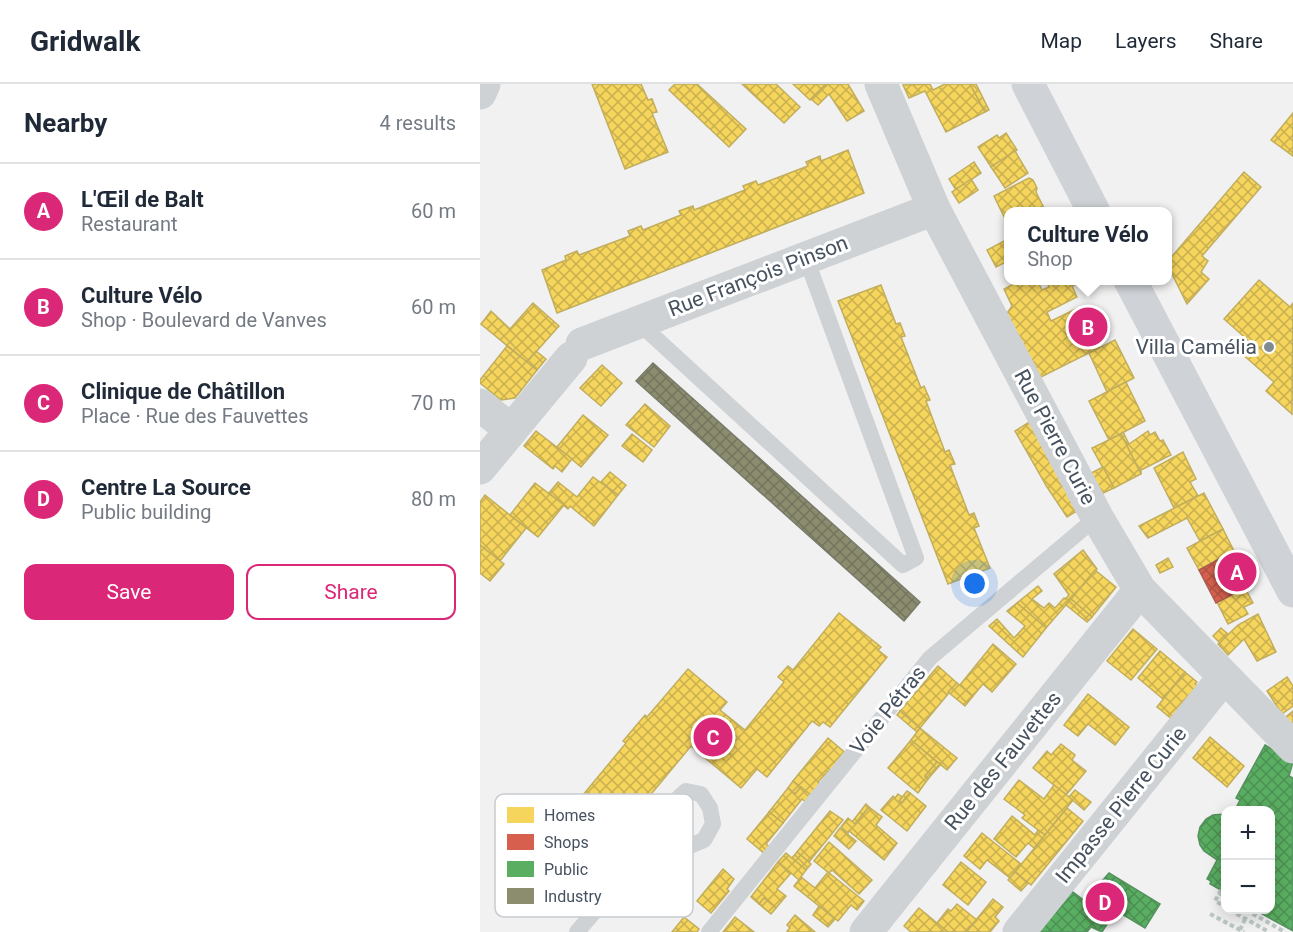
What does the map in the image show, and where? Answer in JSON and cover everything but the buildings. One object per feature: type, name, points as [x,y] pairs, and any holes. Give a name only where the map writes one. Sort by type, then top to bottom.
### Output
[{"type":"main road","points":[[1028,84],[1091,207]]},
{"type":"main road","points":[[1133,285],[1293,591]]},
{"type":"street","points":[[480,93],[484,84]]},
{"type":"street","name":"Rue Pierre Curie","points":[[881,84],[934,209],[1097,517],[1140,590],[1293,747]]},
{"type":"street","name":"Rue François Pinson","points":[[480,468],[577,351],[638,322],[934,209]]},
{"type":"street","points":[[480,405],[511,430]]},
{"type":"street","name":"Rue des Fauvettes","points":[[866,932],[1140,590]]},
{"type":"street","name":"Impasse Pierre Curie","points":[[1019,932],[1224,677]]},
{"type":"lane","points":[[638,322],[903,565],[915,558],[807,258]]},
{"type":"lane","name":"Voie Pétras","points":[[709,932],[930,658],[1097,517]]},
{"type":"lane","points":[[683,794],[686,791],[701,794],[711,808],[713,824],[704,840],[693,845]]},
{"type":"lane","points":[[577,932],[590,917]]},
{"type":"path","points":[[1221,893],[1215,901],[1221,904]]},
{"type":"path","points":[[1210,914],[1242,931],[1245,919]]},
{"type":"path","points":[[1238,914],[1269,932]]},
{"type":"path","points":[[1254,914],[1285,932]]},
{"type":"place","name":"Culture Vélo","points":[[1088,327]]},
{"type":"place","name":"Villa Camélia","points":[[1269,347]]},
{"type":"place","name":"L'Œil de Balt","points":[[1237,572]]},
{"type":"place","name":"Clinique de Châtillon","points":[[713,737]]},
{"type":"place","name":"Centre La Source","points":[[1105,902]]}]
